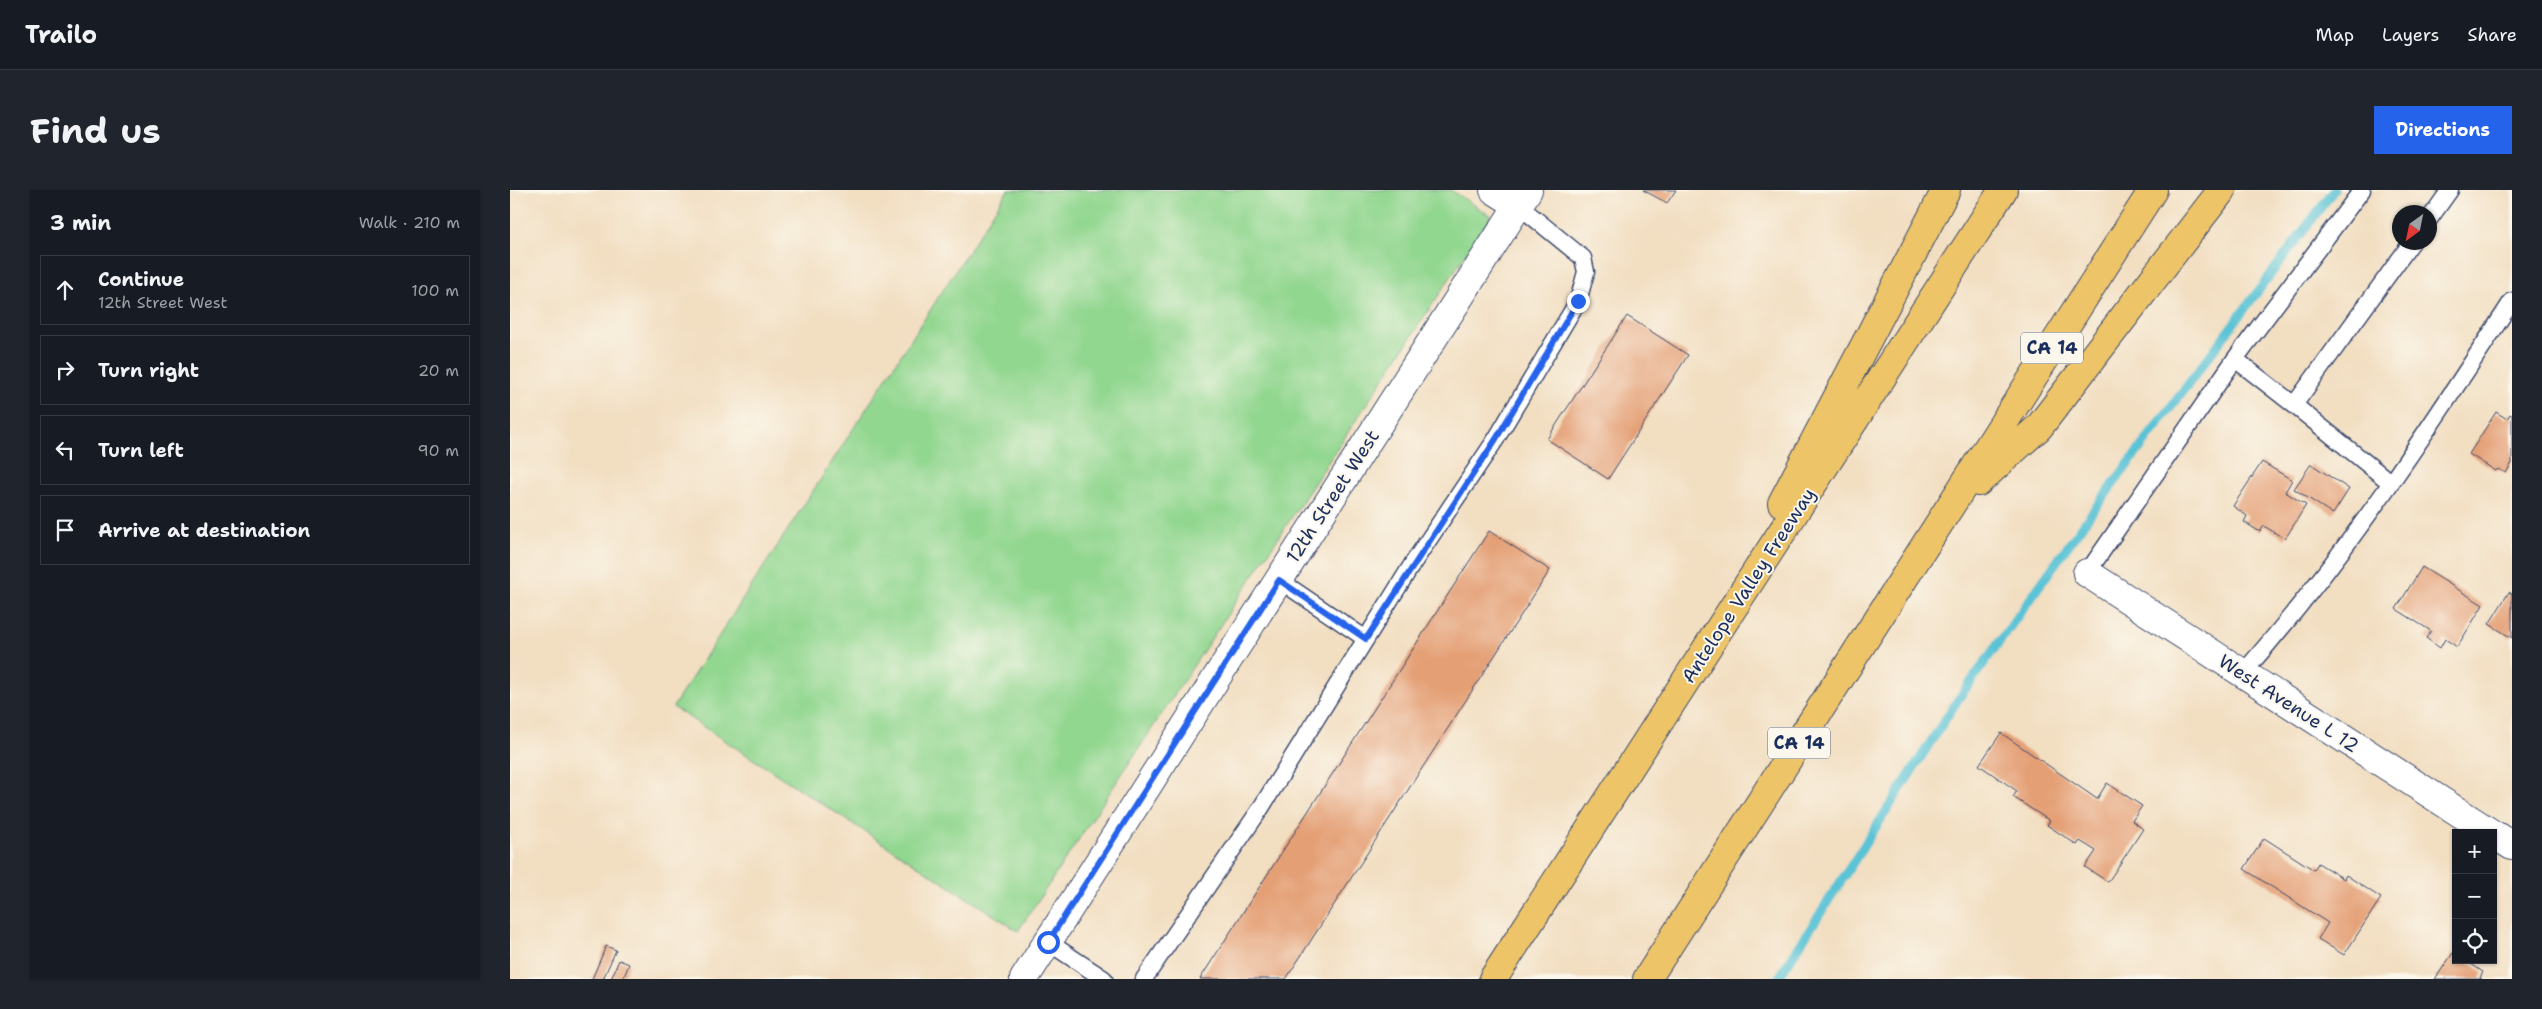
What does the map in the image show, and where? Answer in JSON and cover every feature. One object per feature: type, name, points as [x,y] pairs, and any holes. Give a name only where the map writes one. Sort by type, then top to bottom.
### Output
[{"type":"highway","points":[[1700,659],[1946,190]]},
{"type":"highway","name":"Antelope Valley Freeway","points":[[1493,979],[2003,190]]},
{"type":"highway","name":"CA 14","points":[[1647,979],[2153,190]]},
{"type":"highway","points":[[1951,507],[2039,427],[2222,190]]},
{"type":"street","points":[[1494,190],[1523,198]]},
{"type":"street","name":"12th Street West","points":[[1024,979],[1523,198]]},
{"type":"street","name":"West Avenue L 12","points":[[2087,573],[2484,829]]},
{"type":"street","name":"West Avenue L 12","points":[[2497,837],[2512,846]]},
{"type":"lane","points":[[2087,573],[2235,359],[2362,190]]},
{"type":"lane","points":[[2437,208],[2450,190]]},
{"type":"lane","points":[[1144,979],[1259,811],[1366,639],[1496,439],[1578,301],[1586,272],[1583,258],[1523,198]]},
{"type":"lane","points":[[2294,405],[2406,250]]},
{"type":"lane","points":[[2242,674],[2272,640],[2391,483],[2424,437],[2512,301]]},
{"type":"lane","points":[[2235,359],[2391,483]]},
{"type":"lane","points":[[1279,580],[1366,639]]},
{"type":"lane","points":[[1048,942],[1104,979]]},
{"type":"green space","points":[[1008,190],[1451,190],[1491,216],[1018,931],[673,707]]},
{"type":"building","points":[[1643,190],[1676,190],[1667,203]]},
{"type":"building","points":[[1627,316],[1688,355],[1608,479],[1547,439]]},
{"type":"building","points":[[2496,412],[2507,419],[2510,414],[2512,415],[2512,463],[2506,473],[2498,469],[2496,471],[2469,454]]},
{"type":"building","points":[[2262,462],[2292,480],[2285,492],[2306,505],[2285,539],[2264,526],[2260,532],[2244,522],[2247,516],[2233,506]]},
{"type":"building","points":[[2311,464],[2349,489],[2333,514],[2294,489]]},
{"type":"building","points":[[1489,531],[1550,570],[1286,979],[1200,979]]},
{"type":"building","points":[[2422,567],[2483,605],[2457,647],[2445,639],[2440,648],[2426,638],[2431,631],[2396,609]]},
{"type":"building","points":[[2509,592],[2512,594],[2512,638],[2489,624]]},
{"type":"building","points":[[2001,733],[2097,799],[2107,783],[2142,806],[2132,821],[2143,829],[2108,882],[2085,867],[2096,851],[2080,841],[2077,845],[2047,825],[2050,821],[2013,797],[2017,791],[1979,765]]},
{"type":"building","points":[[2264,838],[2314,870],[2318,863],[2344,879],[2346,875],[2381,898],[2344,955],[2318,939],[2328,923],[2244,869]]},
{"type":"building","points":[[606,946],[616,950],[603,979],[592,979]]},
{"type":"building","points":[[2452,954],[2452,964],[2471,964],[2483,972],[2480,978],[2482,979],[2435,979]]},
{"type":"building","points":[[619,960],[629,964],[623,979],[611,979]]},
{"type":"waterway","points":[[1778,979],[1957,701],[2093,511],[2334,190]]},
{"type":"route","points":[[1048,942],[1279,580],[1366,639],[1413,563],[1496,439],[1578,301]]}]
